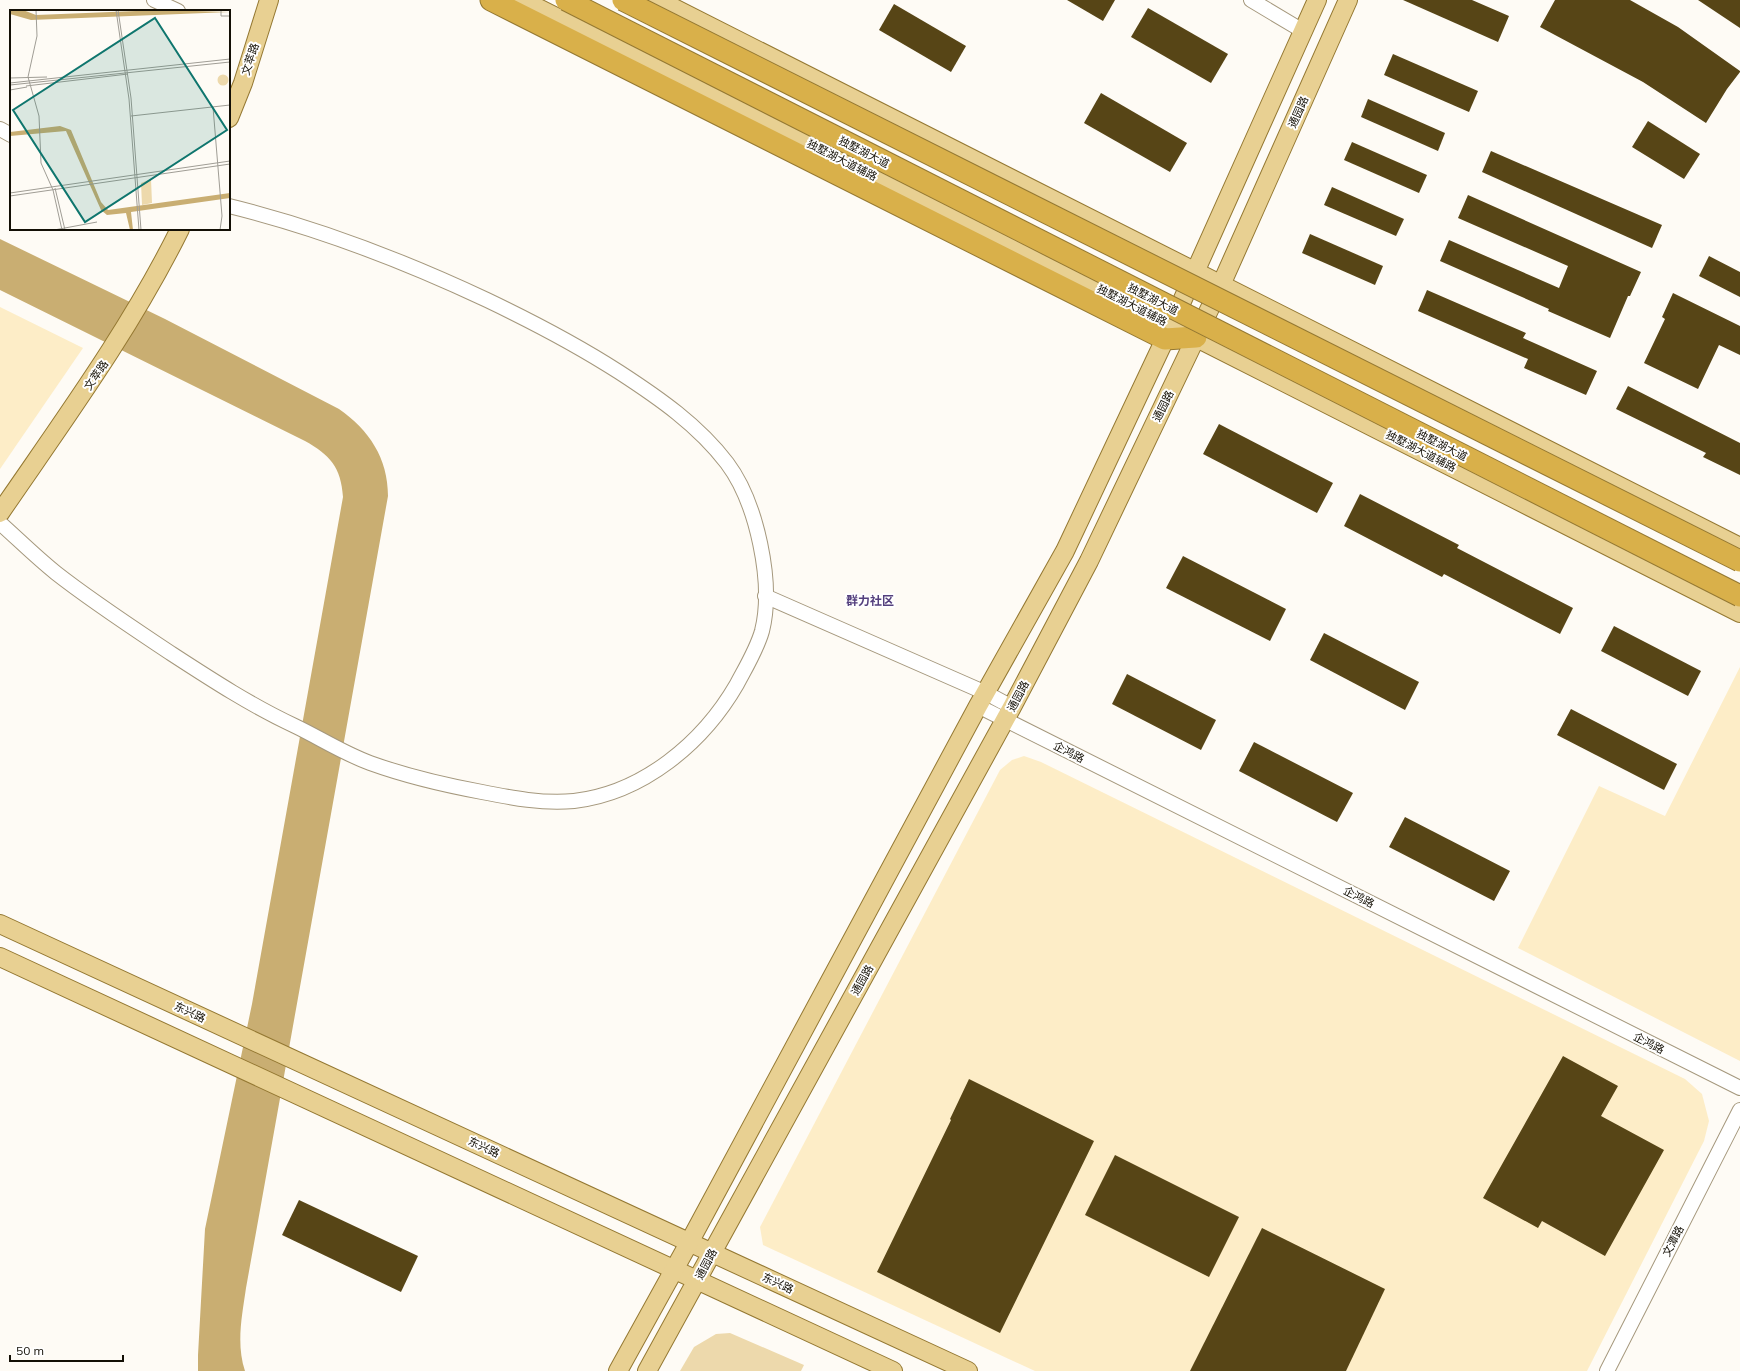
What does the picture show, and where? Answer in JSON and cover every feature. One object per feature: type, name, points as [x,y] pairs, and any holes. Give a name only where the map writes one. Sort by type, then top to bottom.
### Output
[{"type":"highway","points":[[491,0],[926,219],[1168,332],[1196,337]]},
{"type":"highway","name":"独墅湖大道","points":[[566,0],[1740,596]]},
{"type":"highway","points":[[623,0],[1740,561]]},
{"type":"highway","points":[[926,219],[966,222]]},
{"type":"main road","name":"文萃路","points":[[230,116],[243,83],[269,0]]},
{"type":"main road","name":"独墅湖大道辅路","points":[[522,0],[966,222],[1168,332]]},
{"type":"main road","points":[[658,0],[1740,547]]},
{"type":"main road","points":[[618,1371],[674,1268],[690,1242],[982,699],[1065,550],[1168,332],[1317,0]]},
{"type":"main road","name":"通园路","points":[[647,1371],[1008,713],[1089,561],[1221,285],[1348,0]]},
{"type":"main road","points":[[896,187],[942,183],[1206,315]]},
{"type":"main road","name":"文萃路","points":[[0,513],[106,359],[179,230]]},
{"type":"main road","name":"独墅湖大道辅路","points":[[1196,337],[1740,613]]},
{"type":"main road","name":"东兴路","points":[[0,924],[968,1371]]},
{"type":"main road","points":[[0,957],[674,1268],[893,1371]]},
{"type":"street","points":[[154,0],[176,10]]},
{"type":"street","points":[[1251,0],[1303,31]]},
{"type":"street","points":[[0,129],[10,134]]},
{"type":"street","points":[[0,522],[52,570],[101,606],[241,698],[281,720],[294,725],[366,762],[437,784],[506,797],[551,802],[578,801],[605,794],[645,777],[666,765],[695,740],[716,717],[738,683],[759,639],[764,620],[765,596],[761,548],[750,505],[742,486],[730,467],[701,433],[665,404],[592,355],[534,323],[470,292],[424,271],[341,239],[290,222],[230,206]]},
{"type":"street","name":"企鸿路","points":[[765,596],[982,699],[1740,1088]]},
{"type":"street","name":"文潭路","points":[[1607,1371],[1740,1110]]},
{"type":"shaded area","points":[[0,239],[165,319],[339,409],[350,417],[368,436],[375,446],[385,469],[388,496],[246,1288],[240,1340],[242,1361],[245,1371],[198,1371],[205,1229],[252,1004],[343,497],[342,487],[337,470],[333,463],[314,446],[0,290]]},
{"type":"shaded area","points":[[0,307],[83,348],[0,469]]},
{"type":"shaded area","points":[[1740,667],[1740,1061],[1518,948],[1599,786],[1665,816]]},
{"type":"shaded area","points":[[1024,756],[1041,762],[1685,1079],[1702,1094],[1709,1121],[1704,1141],[1587,1371],[1035,1371],[763,1245],[760,1227],[1000,770],[1012,760]]},
{"type":"shaded area","points":[[730,1333],[804,1365],[801,1371],[680,1371],[694,1347],[716,1334]]},
{"type":"building","points":[[1067,0],[1115,0],[1103,21]]},
{"type":"building","points":[[1403,0],[1472,0],[1509,16],[1498,42]]},
{"type":"building","points":[[1555,0],[1630,0],[1678,27],[1740,72],[1727,89],[1706,123],[1643,82],[1540,27]]},
{"type":"building","points":[[1698,0],[1740,0],[1740,28]]},
{"type":"building","points":[[894,4],[966,46],[951,72],[879,30]]},
{"type":"building","points":[[1148,8],[1228,54],[1211,83],[1131,37]]},
{"type":"building","points":[[1393,54],[1478,91],[1469,112],[1384,75]]},
{"type":"building","points":[[1101,93],[1187,143],[1170,172],[1084,123]]},
{"type":"building","points":[[1368,99],[1445,133],[1438,151],[1361,117]]},
{"type":"building","points":[[1648,121],[1700,154],[1684,179],[1632,147]]},
{"type":"building","points":[[1352,142],[1427,175],[1419,193],[1344,160]]},
{"type":"building","points":[[1491,151],[1662,225],[1652,248],[1482,172]]},
{"type":"building","points":[[1332,187],[1404,219],[1396,236],[1324,205]]},
{"type":"building","points":[[1468,195],[1641,272],[1630,296],[1628,296],[1610,338],[1548,311],[1549,309],[1440,261],[1449,240],[1559,288],[1568,266],[1458,218]]},
{"type":"building","points":[[1310,234],[1383,266],[1375,285],[1302,253]]},
{"type":"building","points":[[1709,256],[1740,272],[1740,297],[1699,276]]},
{"type":"building","points":[[1427,290],[1526,333],[1523,338],[1597,371],[1586,395],[1524,368],[1528,359],[1418,311]]},
{"type":"building","points":[[1673,293],[1740,326],[1740,355],[1719,345],[1698,389],[1644,363],[1665,319],[1662,317]]},
{"type":"building","points":[[1628,386],[1740,443],[1740,475],[1703,457],[1706,453],[1616,409]]},
{"type":"building","points":[[1219,424],[1333,483],[1317,513],[1203,454]]},
{"type":"building","points":[[1360,494],[1459,545],[1457,548],[1573,608],[1560,634],[1444,574],[1442,577],[1344,526]]},
{"type":"building","points":[[1183,556],[1286,609],[1270,641],[1166,588]]},
{"type":"building","points":[[1614,626],[1701,671],[1688,696],[1601,651]]},
{"type":"building","points":[[1324,633],[1419,682],[1405,710],[1310,660]]},
{"type":"building","points":[[1127,674],[1216,720],[1201,750],[1112,704]]},
{"type":"building","points":[[1571,709],[1677,764],[1664,790],[1557,735]]},
{"type":"building","points":[[1254,742],[1353,793],[1337,822],[1239,771]]},
{"type":"building","points":[[1405,817],[1510,871],[1494,901],[1389,847]]},
{"type":"building","points":[[1563,1056],[1618,1086],[1601,1116],[1664,1150],[1605,1256],[1542,1221],[1538,1228],[1483,1198]]},
{"type":"building","points":[[969,1079],[1094,1141],[1000,1333],[877,1272],[951,1120],[950,1119]]},
{"type":"building","points":[[1115,1155],[1239,1217],[1209,1277],[1085,1215]]},
{"type":"building","points":[[299,1200],[418,1256],[401,1292],[282,1235]]},
{"type":"building","points":[[1262,1228],[1385,1289],[1346,1371],[1190,1371]]},
{"type":"district","name":"群力社区","points":[[870,601]]}]
